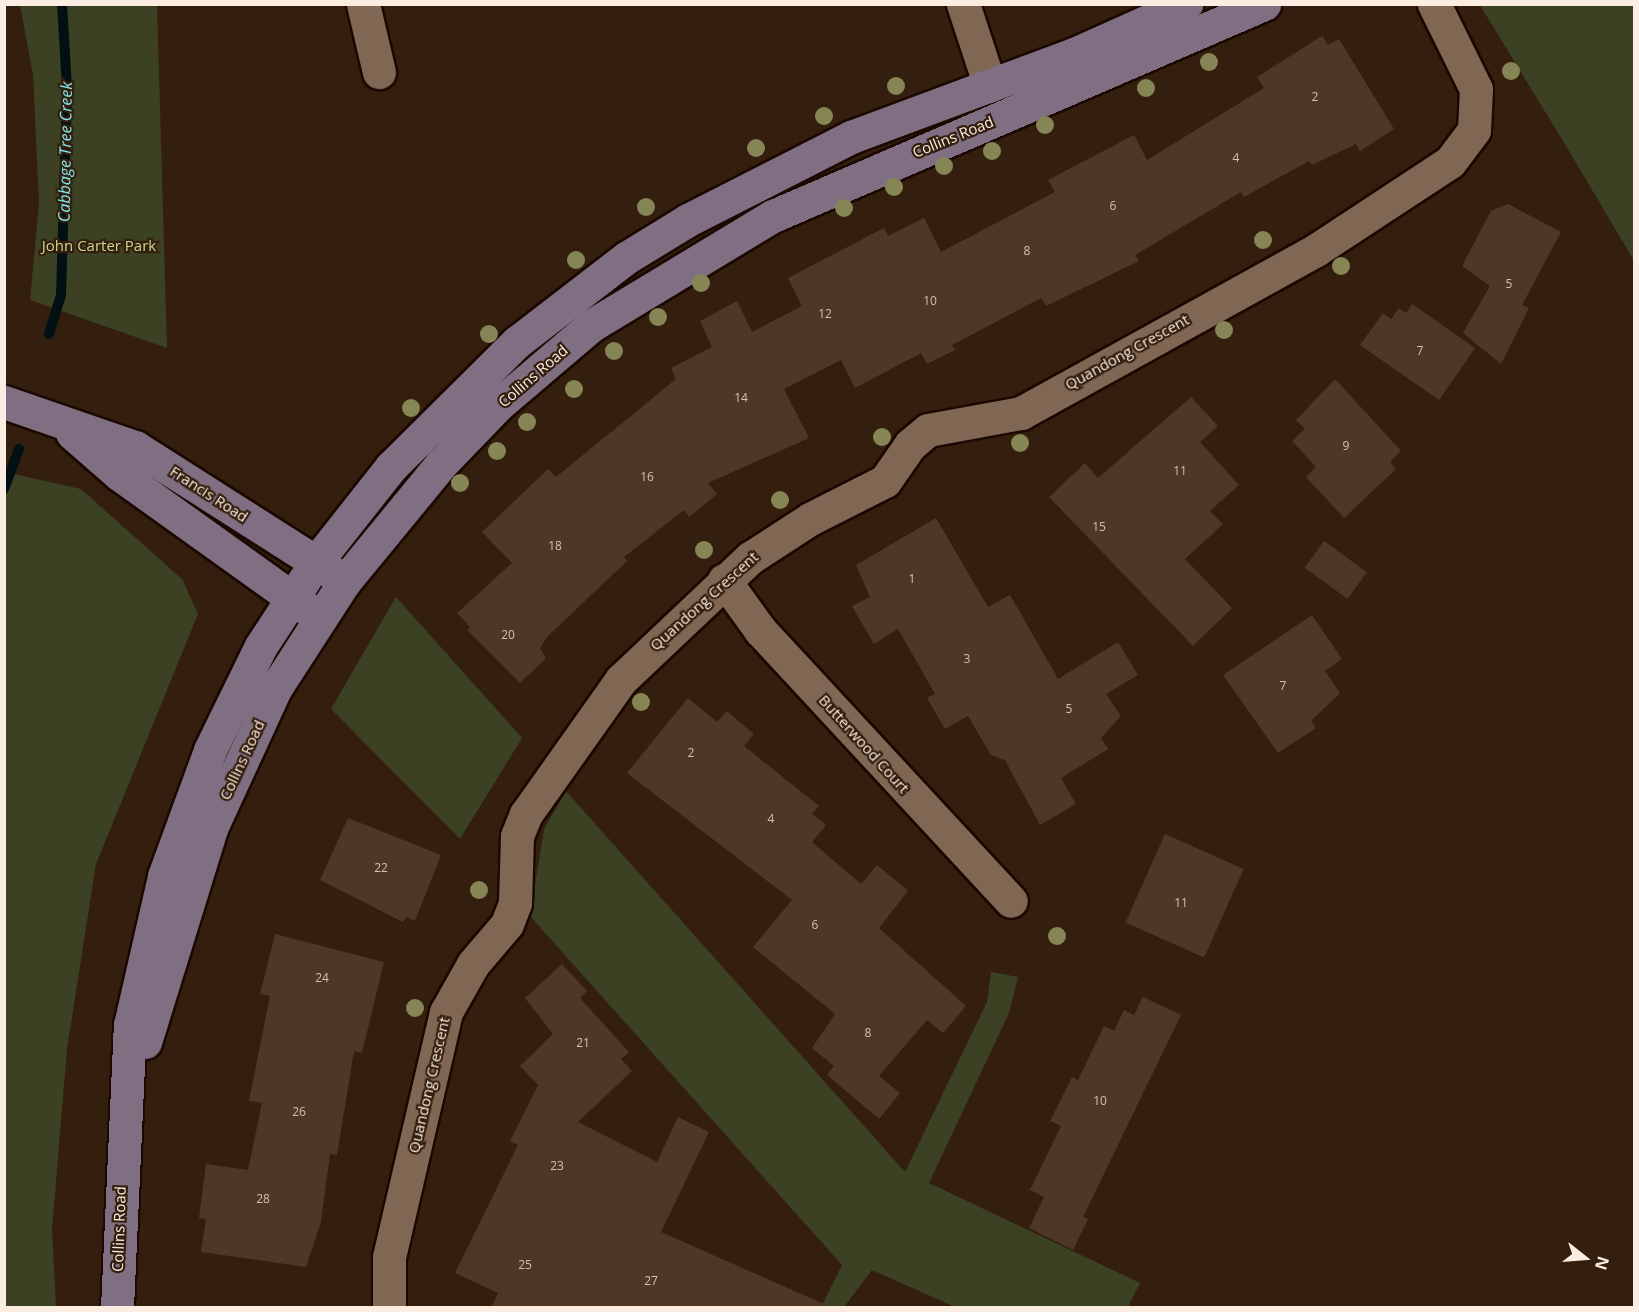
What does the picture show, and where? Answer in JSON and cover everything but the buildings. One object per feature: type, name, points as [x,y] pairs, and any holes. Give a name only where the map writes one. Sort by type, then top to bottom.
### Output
[{"type":"main road","name":"Collins Road","points":[[117,1308],[134,1003],[164,876],[210,750],[291,598],[316,562],[391,466],[454,399],[557,309],[626,258],[688,219],[851,137],[990,86],[1186,4]]},
{"type":"main road","name":"Collins Road","points":[[130,1079],[212,826],[275,689],[319,617],[345,581],[498,405],[592,325],[657,282],[836,184],[1196,38],[1264,4]]},
{"type":"main road","name":"Francis Road","points":[[4,402],[64,426],[135,447],[345,581]]},
{"type":"main road","name":"Francis Road","points":[[64,426],[119,474],[319,617]]},
{"type":"street","points":[[363,4],[379,72]]},
{"type":"street","points":[[963,4],[990,86]]},
{"type":"street","name":"Quandong Crescent","points":[[389,1308],[388,1257],[446,1012],[473,964],[507,924],[515,903],[517,836],[526,814],[621,680],[724,580],[801,524],[885,481],[910,445],[928,430],[1021,413],[1316,250],[1450,162],[1474,130],[1476,88],[1434,4]]},
{"type":"street","name":"Butterwood Court","points":[[724,580],[760,630],[1011,901]]},
{"type":"green space","name":"John Carter Park","points":[[20,5],[157,5],[167,348],[30,300],[39,203],[33,75]]},
{"type":"green space","points":[[1480,5],[1634,5],[1633,259],[1566,146]]},
{"type":"green space","points":[[5,472],[81,489],[182,579],[198,614],[96,864],[67,1049],[52,1230],[56,1307],[5,1307]]},
{"type":"green space","points":[[396,597],[522,738],[460,839],[331,709]]},
{"type":"green space","points":[[566,791],[905,1172],[987,1002],[991,972],[1018,977],[1009,1013],[929,1183],[1140,1283],[1128,1307],[955,1307],[872,1270],[844,1307],[821,1307],[842,1265],[530,916],[544,829]]},
{"type":"waterway","name":"Cabbage Tree Creek","points":[[49,334],[61,295],[67,88],[62,4]]},
{"type":"waterway","name":"Cabbage Tree Creek","points":[[4,489],[19,449]]}]
